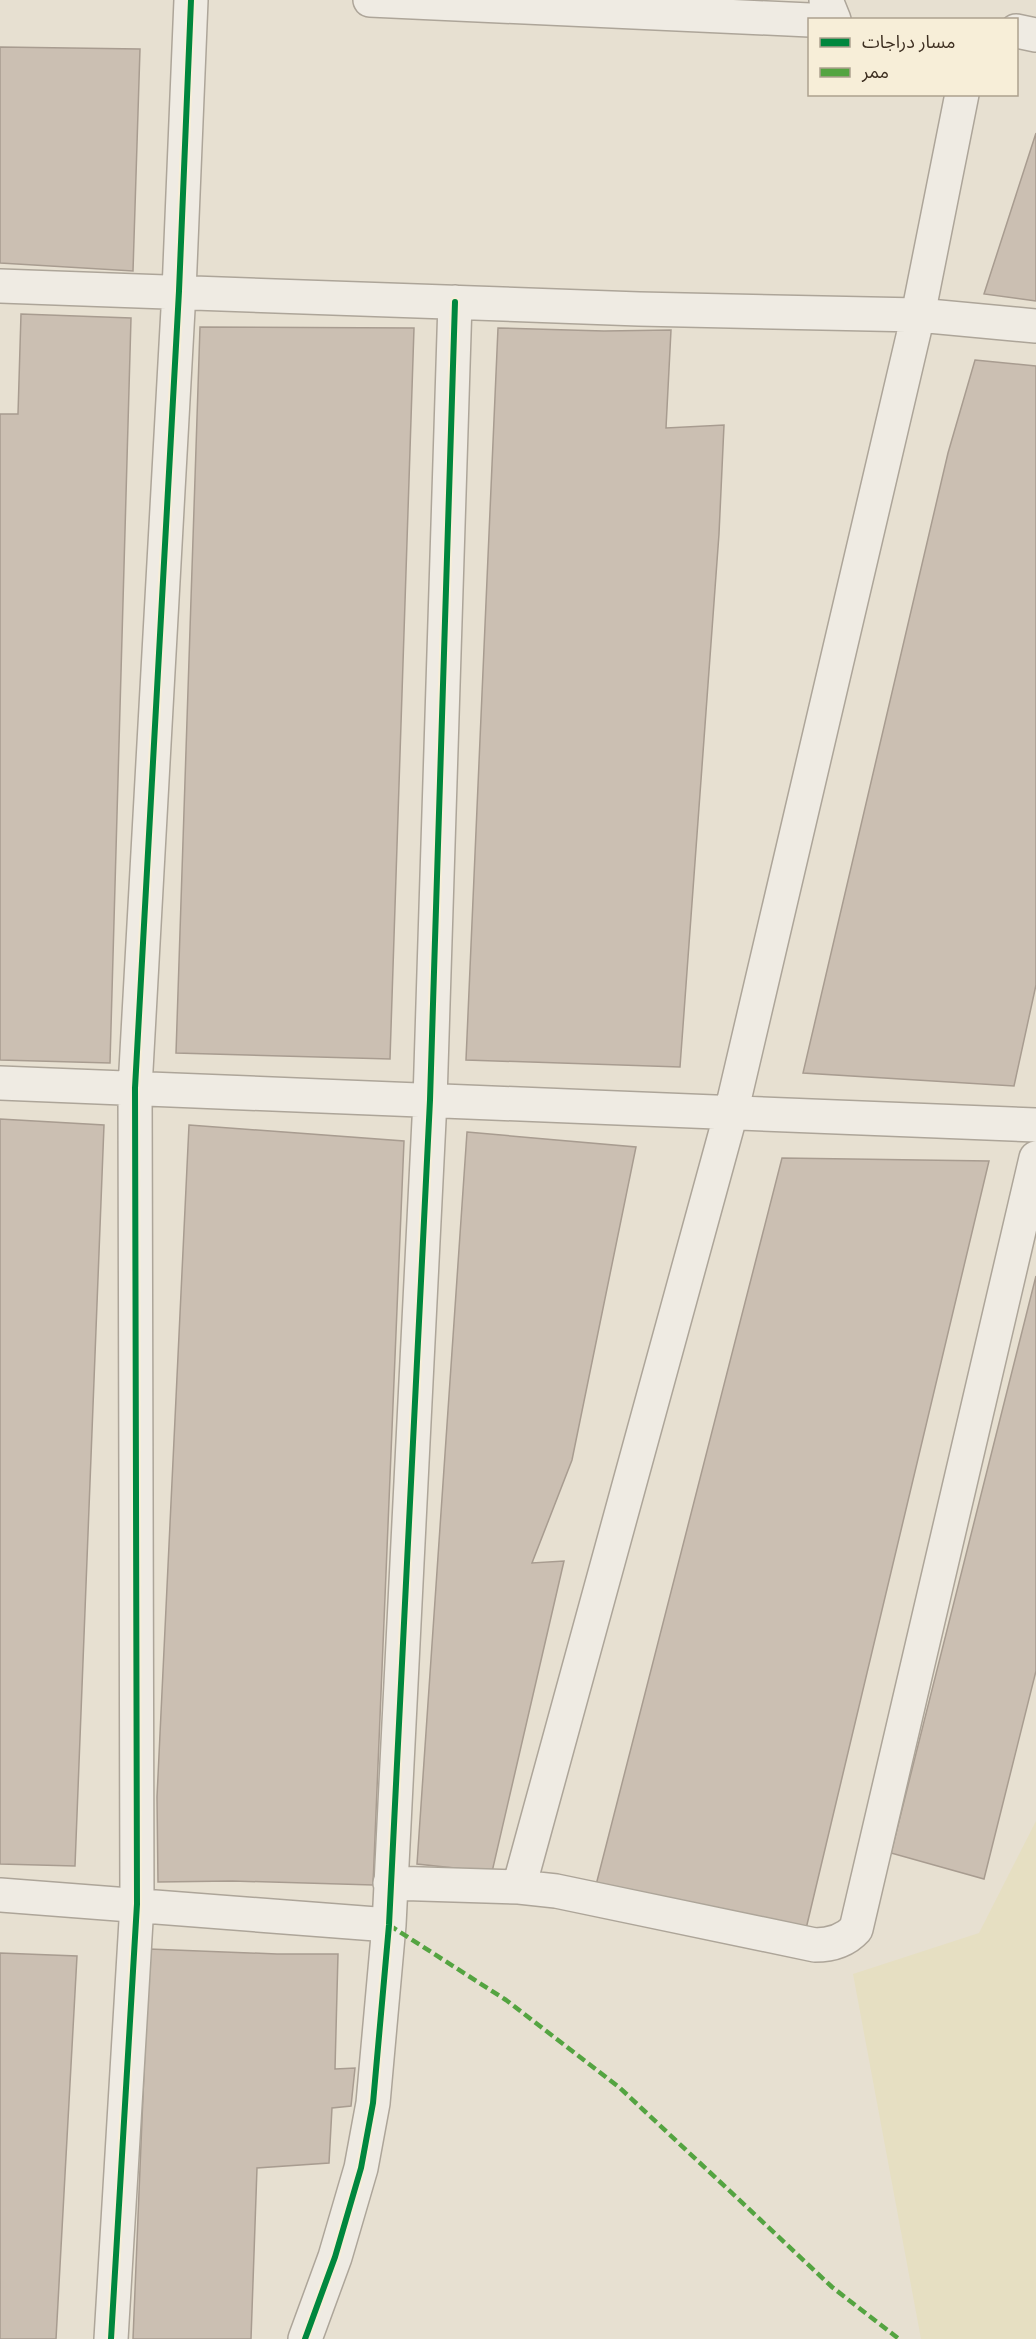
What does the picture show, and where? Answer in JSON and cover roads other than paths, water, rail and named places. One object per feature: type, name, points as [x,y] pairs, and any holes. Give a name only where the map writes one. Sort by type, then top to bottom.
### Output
[{"type":"street","points":[[111,2339],[137,1904],[135,1088],[179,291],[191,0]]},
{"type":"street","points":[[370,0],[808,20]]},
{"type":"street","points":[[826,0],[833,18]]},
{"type":"street","points":[[1018,31],[1036,35]]},
{"type":"street","points":[[519,1887],[731,1113],[918,315],[962,96]]},
{"type":"street","points":[[0,286],[918,315],[1036,326]]},
{"type":"street","points":[[305,2339],[335,2257],[361,2168],[373,2103],[389,1925],[430,1100],[454,302]]},
{"type":"street","points":[[0,1083],[1036,1125]]},
{"type":"street","points":[[390,1883],[519,1887],[556,1891],[815,1945],[838,1942],[856,1929],[1036,1158]]},
{"type":"street","points":[[0,1895],[389,1925]]}]
